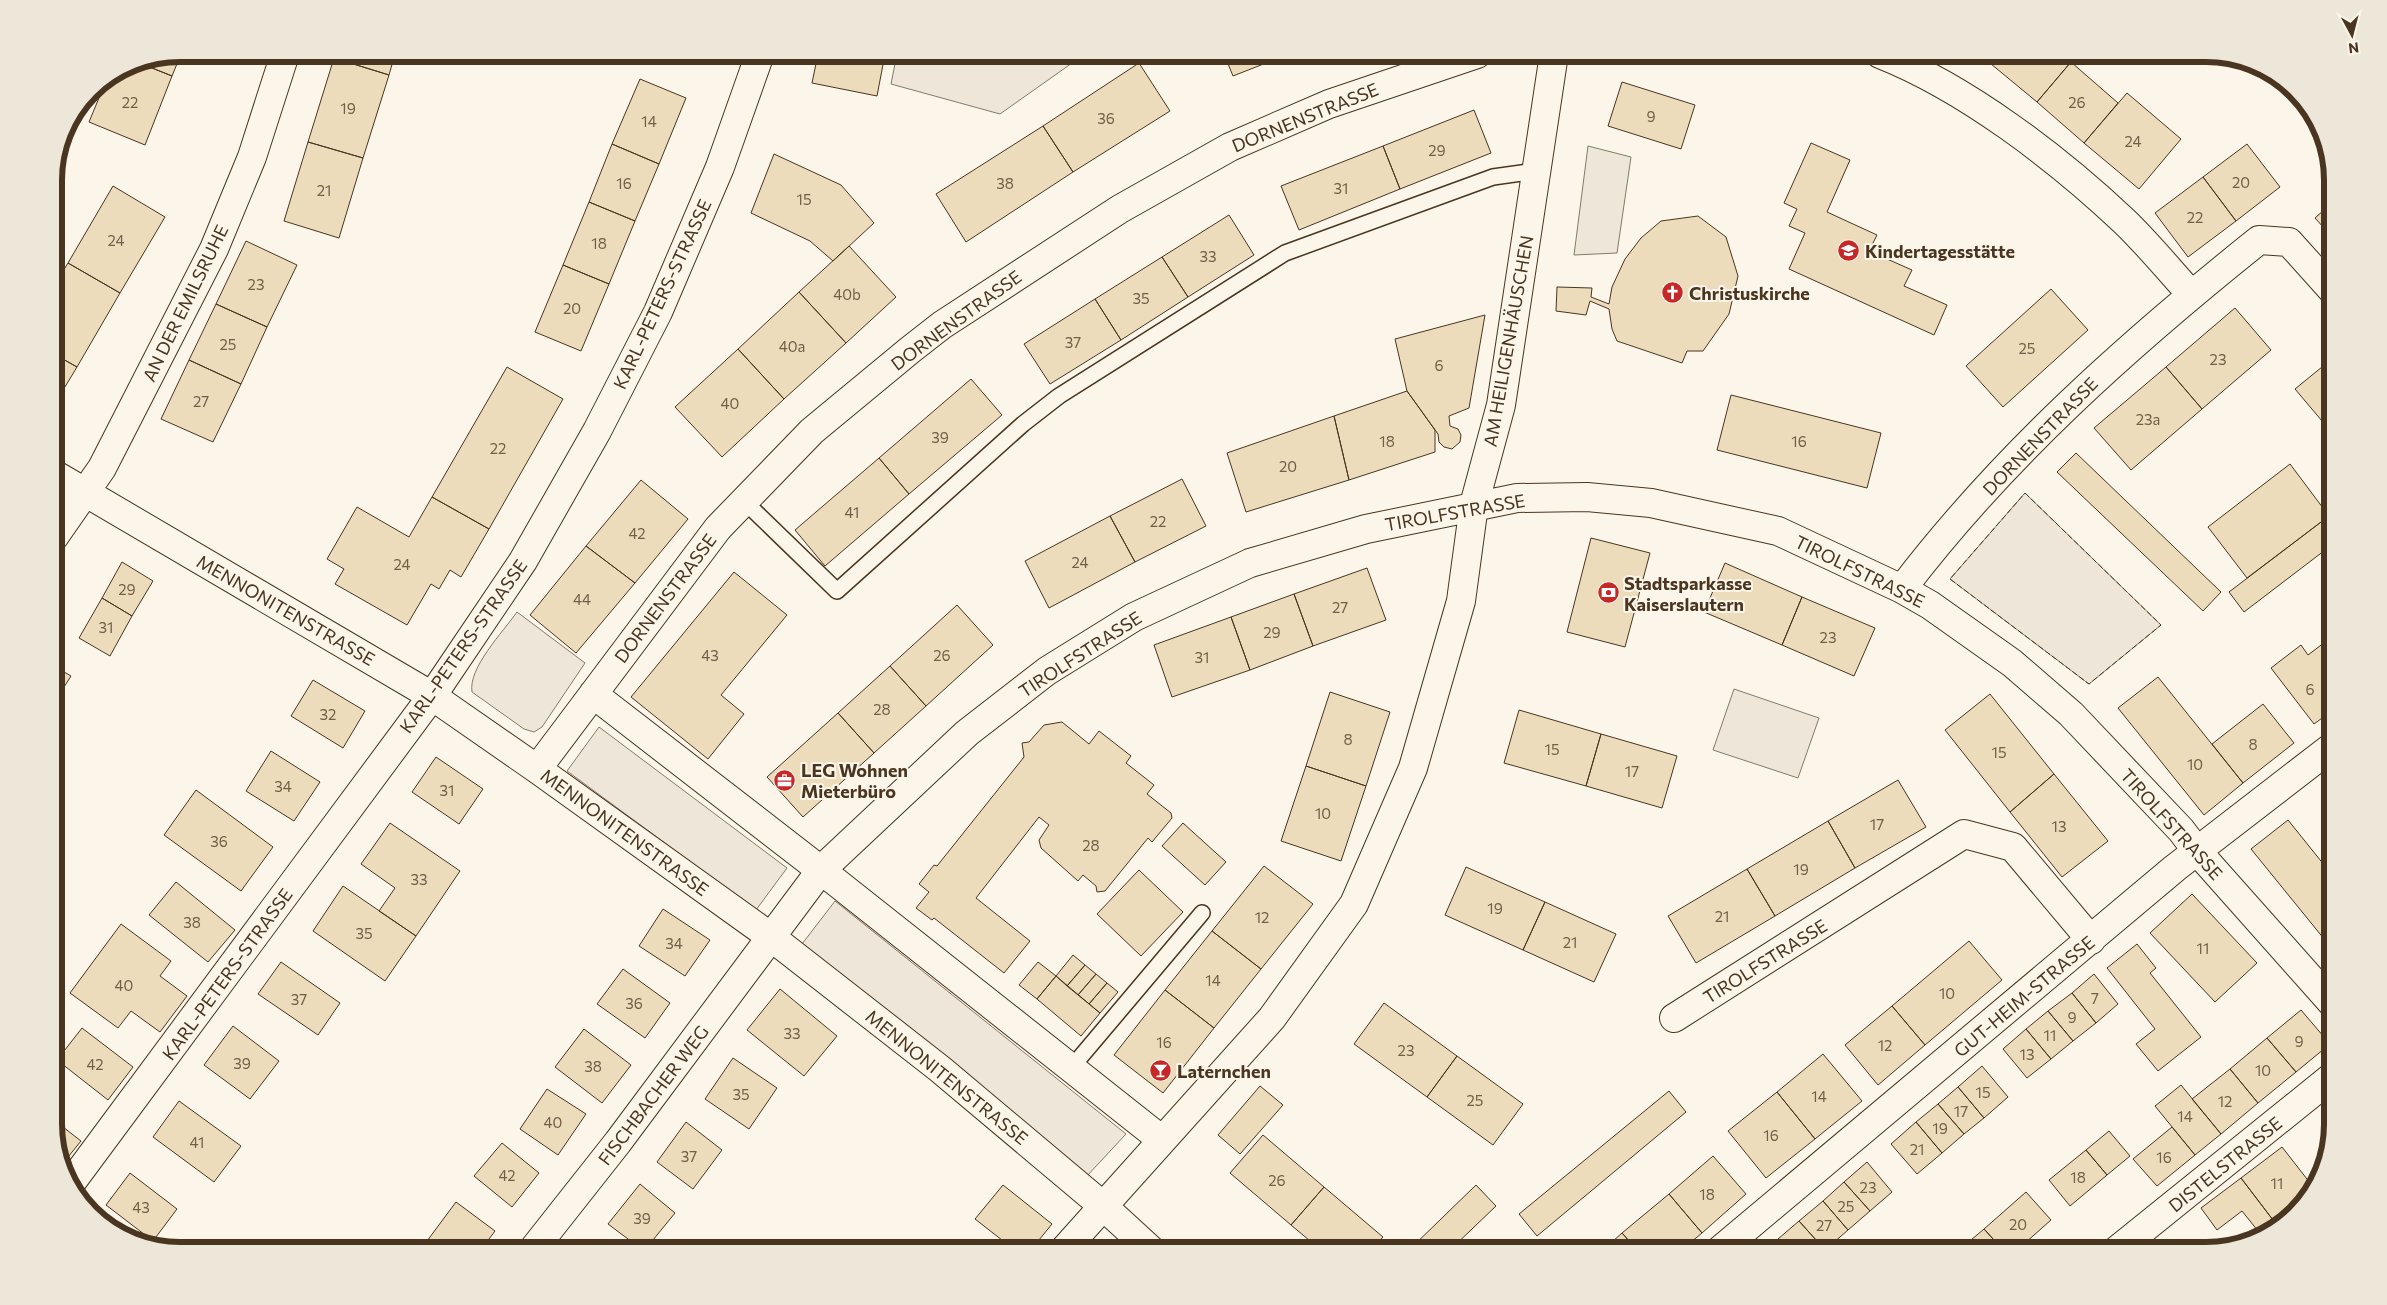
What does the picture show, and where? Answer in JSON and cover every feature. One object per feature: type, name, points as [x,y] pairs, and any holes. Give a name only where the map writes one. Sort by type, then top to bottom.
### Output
[{"type":"street","name":"AN DER EMILSRUHE","points":[[63,524],[102,468],[214,249],[252,157],[282,62]]},
{"type":"street","name":"KARL-PETERS-STRASSE","points":[[75,1177],[432,696],[523,560],[597,431],[670,285],[720,167],[757,62]]},
{"type":"street","name":"DORNENSTRASSE","points":[[537,769],[718,528],[812,431],[942,325],[1120,209],[1230,147],[1320,108],[1454,62]]},
{"type":"street","name":"AM HEILIGENHÄUSCHEN","points":[[1071,1242],[1272,1018],[1354,904],[1413,768],[1461,601],[1474,505],[1501,405],[1553,62]]},
{"type":"street","points":[[1901,62],[1958,92],[2037,148],[2124,222],[2191,294]]},
{"type":"street","name":"DORNENSTRASSE","points":[[1902,589],[2015,458],[2078,394],[2191,294],[2259,240],[2289,242],[2324,281]]},
{"type":"street","name":"MENNONITENSTRASSE","points":[[63,479],[432,696],[537,769],[771,937],[940,1068],[1103,1206],[1142,1242]]},
{"type":"street","name":"TIROLFSTRASSE","points":[[771,937],[821,870],[967,733],[1046,671],[1134,617],[1250,563],[1366,529],[1474,505],[1517,498],[1587,497],[1651,503],[1778,531],[1902,589],[1930,605],[2012,663],[2071,714],[2181,830],[2197,851],[2324,994]]},
{"type":"street","points":[[594,694],[821,870],[1162,1140]]},
{"type":"street","name":"GUT-HEIM-STRASSE","points":[[1730,1242],[2197,851],[2324,753]]},
{"type":"street","name":"TIROLFSTRASSE","points":[[1674,1018],[1964,834],[2014,847],[2090,940]]},
{"type":"street","name":"FISCHBACHER WEG","points":[[539,1242],[618,1142],[771,937]]},
{"type":"street","name":"DISTELSTRASSE","points":[[2127,1242],[2324,1083]]},
{"type":"lane","points":[[744,500],[837,591],[1023,424],[1059,396],[1285,253],[1493,178],[1536,171]]},
{"type":"lane","points":[[1072,1068],[1202,913]]},
{"type":"shaded area","points":[[895,62],[1074,62],[1000,114],[891,84]]},
{"type":"shaded area","points":[[1588,146],[1631,157],[1617,253],[1574,255]]},
{"type":"shaded area","points":[[2025,493],[2161,625],[2089,684],[1950,579]]},
{"type":"shaded area","points":[[517,612],[585,663],[542,727],[534,732],[524,729],[472,692],[472,682],[481,661]]},
{"type":"shaded area","points":[[1734,689],[1819,718],[1798,778],[1713,750]]},
{"type":"shaded area","points":[[599,727],[787,868],[756,910],[567,771]]},
{"type":"shaded area","points":[[835,901],[1126,1134],[1086,1177],[802,944]]},
{"type":"building","points":[[178,62],[172,76],[150,67]]},
{"type":"building","points":[[333,62],[347,62],[389,75],[363,158],[308,142]]},
{"type":"building","points":[[347,62],[393,62],[389,75]]},
{"type":"building","points":[[816,62],[883,62],[877,96],[812,83]]},
{"type":"building","points":[[1227,62],[1269,62],[1233,76]]},
{"type":"building","points":[[1989,62],[2071,62],[2037,102]]},
{"type":"building","points":[[2071,62],[2118,103],[2084,143],[2037,102]]},
{"type":"building","points":[[1139,63],[1170,111],[1073,172],[1043,126]]},
{"type":"building","points":[[150,67],[172,76],[145,145],[89,122],[101,94],[121,78],[135,71]]},
{"type":"building","points":[[640,79],[686,98],[659,164],[612,144]]},
{"type":"building","points":[[1622,82],[1695,105],[1681,149],[1608,126]]},
{"type":"building","points":[[2127,93],[2181,139],[2139,189],[2084,143]]},
{"type":"building","points":[[1474,110],[1491,153],[1400,189],[1383,146]]},
{"type":"building","points":[[1043,126],[1073,172],[966,242],[936,194]]},
{"type":"building","points":[[308,142],[363,158],[339,238],[284,221]]},
{"type":"building","points":[[1811,143],[1850,160],[1827,212],[1877,235],[1869,251],[1912,270],[1904,286],[1947,305],[1934,335],[1789,269],[1805,233],[1789,226],[1797,209],[1784,203]]},
{"type":"building","points":[[612,144],[659,164],[635,221],[589,202]]},
{"type":"building","points":[[2247,144],[2280,187],[2236,221],[2203,177]]},
{"type":"building","points":[[1383,146],[1400,189],[1299,230],[1281,186]]},
{"type":"building","points":[[774,154],[841,185],[874,223],[833,261],[810,241],[751,213]]},
{"type":"building","points":[[2203,177],[2236,221],[2188,257],[2155,213]]},
{"type":"building","points":[[113,186],[165,217],[120,293],[68,263]]},
{"type":"building","points":[[589,202],[635,221],[609,284],[563,265]]},
{"type":"building","points":[[2324,210],[2324,228],[2315,218]]},
{"type":"building","points":[[1229,215],[1254,255],[1188,297],[1162,257]]},
{"type":"building","name":"Christuskirche","points":[[1698,216],[1726,237],[1738,276],[1729,314],[1703,351],[1687,351],[1682,363],[1617,341],[1612,329],[1609,309],[1590,301],[1586,315],[1556,311],[1557,287],[1592,288],[1591,297],[1609,304],[1612,287],[1625,259],[1641,238],[1661,221]]},
{"type":"building","points":[[246,241],[297,265],[267,327],[216,304]]},
{"type":"building","points":[[849,246],[896,297],[846,343],[799,292]]},
{"type":"building","points":[[1162,257],[1188,297],[1121,340],[1095,299]]},
{"type":"building","points":[[68,263],[120,293],[77,367],[63,359],[63,271]]},
{"type":"building","points":[[563,265],[609,284],[581,351],[535,332]]},
{"type":"building","points":[[2051,289],[2088,330],[2003,407],[1966,366]]},
{"type":"building","points":[[799,292],[846,343],[784,399],[738,349]]},
{"type":"building","points":[[1095,299],[1121,340],[1050,384],[1024,344]]},
{"type":"building","points":[[216,304],[267,327],[241,384],[189,360]]},
{"type":"building","points":[[2235,308],[2271,350],[2202,409],[2166,367]]},
{"type":"building","points":[[1485,315],[1469,408],[1449,416],[1450,426],[1458,429],[1461,435],[1460,442],[1452,449],[1444,447],[1439,442],[1438,434],[1407,391],[1395,339]]},
{"type":"building","points":[[738,349],[784,399],[722,457],[675,407]]},
{"type":"building","points":[[63,359],[77,367],[63,390]]},
{"type":"building","points":[[189,360],[241,384],[213,442],[161,419]]},
{"type":"building","points":[[2324,365],[2324,423],[2295,389]]},
{"type":"building","points":[[507,367],[563,399],[489,529],[432,497]]},
{"type":"building","points":[[2166,367],[2202,409],[2131,470],[2094,428]]},
{"type":"building","points":[[971,379],[1002,415],[909,494],[879,458]]},
{"type":"building","points":[[1407,391],[1435,430],[1435,452],[1349,480],[1334,416]]},
{"type":"building","points":[[1731,395],[1881,433],[1867,488],[1717,450]]},
{"type":"building","points":[[1334,416],[1349,480],[1246,512],[1227,453]]},
{"type":"building","points":[[2076,453],[2221,592],[2203,611],[2057,472]]},
{"type":"building","points":[[879,458],[909,494],[825,566],[795,530]]},
{"type":"building","points":[[2290,464],[2324,509],[2324,520],[2247,578],[2208,527]]},
{"type":"building","points":[[1182,479],[1206,526],[1135,562],[1110,516]]},
{"type":"building","points":[[641,480],[688,519],[635,583],[586,546]]},
{"type":"building","points":[[432,497],[489,529],[461,577],[450,570],[439,589],[431,584],[407,625],[335,584],[344,569],[327,559],[357,507],[409,537]]},
{"type":"building","points":[[1110,516],[1135,562],[1049,608],[1025,561]]},
{"type":"building","points":[[2324,520],[2324,551],[2244,612],[2229,592]]},
{"type":"building","name":"Stadtsparkasse Kaiserslautern","points":[[1591,538],[1650,553],[1625,647],[1567,632]]},
{"type":"building","points":[[586,546],[635,583],[576,653],[530,615]]},
{"type":"building","points":[[122,562],[153,581],[132,616],[102,598]]},
{"type":"building","points":[[1725,563],[1802,597],[1782,645],[1704,612]]},
{"type":"building","points":[[1367,568],[1386,620],[1313,646],[1294,594]]},
{"type":"building","points":[[734,572],[787,615],[721,695],[744,714],[708,759],[631,697]]},
{"type":"building","points":[[1294,594],[1313,646],[1250,670],[1231,617]]},
{"type":"building","points":[[1802,597],[1875,628],[1854,676],[1782,645]]},
{"type":"building","points":[[102,598],[132,616],[110,656],[79,638]]},
{"type":"building","points":[[957,605],[993,645],[926,706],[890,666]]},
{"type":"building","points":[[1231,617],[1250,670],[1172,697],[1154,645]]},
{"type":"building","points":[[2324,643],[2324,717],[2314,724],[2271,668],[2301,645],[2308,655]]},
{"type":"building","points":[[890,666],[926,706],[874,753],[838,713]]},
{"type":"building","points":[[63,671],[71,676],[63,689]]},
{"type":"building","points":[[2158,677],[2243,783],[2204,815],[2118,708]]},
{"type":"building","points":[[313,680],[365,711],[343,748],[291,716]]},
{"type":"building","points":[[1330,692],[1390,712],[1366,786],[1306,766]]},
{"type":"building","points":[[1990,694],[2054,774],[2010,812],[1945,730]]},
{"type":"building","points":[[2263,704],[2294,743],[2243,783],[2212,744]]},
{"type":"building","points":[[1519,710],[1601,734],[1586,786],[1504,763]]},
{"type":"building","points":[[838,713],[874,753],[803,817],[767,777]]},
{"type":"building","points":[[1062,722],[1089,744],[1099,731],[1131,756],[1126,763],[1154,785],[1147,794],[1171,813],[1172,818],[1152,842],[1148,838],[1105,891],[1097,892],[1096,886],[1083,875],[1078,881],[1041,848],[1039,840],[1049,825],[1039,817],[976,898],[1030,941],[1004,973],[934,918],[932,920],[916,908],[929,892],[919,884],[934,865],[937,866],[1024,757],[1022,743],[1029,742],[1044,725]]},
{"type":"building","points":[[1601,734],[1677,756],[1662,808],[1586,786]]},
{"type":"building","points":[[271,751],[320,782],[294,821],[246,791]]},
{"type":"building","points":[[436,757],[483,789],[459,824],[412,792]]},
{"type":"building","points":[[1306,766],[1366,786],[1341,861],[1281,841]]},
{"type":"building","points":[[2054,774],[2108,841],[2062,877],[2010,812]]},
{"type":"building","points":[[1898,780],[1926,827],[1855,868],[1828,821]]},
{"type":"building","points":[[196,790],[273,847],[241,891],[164,835]]},
{"type":"building","points":[[2288,820],[2324,865],[2324,939],[2251,849]]},
{"type":"building","points":[[1828,821],[1855,868],[1775,916],[1747,869]]},
{"type":"building","points":[[390,823],[460,871],[416,936],[379,911],[395,888],[361,864]]},
{"type":"building","points":[[1183,823],[1226,862],[1205,885],[1162,846]]},
{"type":"building","points":[[1264,866],[1313,904],[1261,969],[1212,931]]},
{"type":"building","points":[[1466,867],[1545,902],[1523,950],[1445,915]]},
{"type":"building","points":[[1747,869],[1775,916],[1696,963],[1668,916]]},
{"type":"building","points":[[1139,870],[1183,912],[1141,956],[1097,914]]},
{"type":"building","points":[[176,882],[235,930],[208,962],[149,915]]},
{"type":"building","points":[[343,886],[416,936],[385,981],[313,931]]},
{"type":"building","points":[[2192,894],[2257,963],[2215,1002],[2150,933]]},
{"type":"building","points":[[1545,902],[1616,934],[1594,982],[1523,950]]},
{"type":"building","points":[[663,909],[710,940],[685,976],[639,946]]},
{"type":"building","points":[[121,924],[171,961],[160,976],[187,996],[160,1032],[131,1011],[118,1028],[70,993]]},
{"type":"building","points":[[1212,931],[1261,969],[1214,1028],[1165,990]]},
{"type":"building","points":[[1969,941],[2002,980],[1925,1045],[1892,1006]]},
{"type":"building","points":[[2137,944],[2156,968],[2150,973],[2201,1037],[2158,1071],[2136,1044],[2155,1029],[2107,968]]},
{"type":"building","points":[[1073,955],[1085,965],[1067,986],[1056,976]]},
{"type":"building","points":[[281,962],[340,1003],[318,1035],[258,994]]},
{"type":"building","points":[[1038,962],[1056,976],[1037,999],[1019,985]]},
{"type":"building","points":[[1085,965],[1096,974],[1078,995],[1067,986]]},
{"type":"building","points":[[623,969],[670,1003],[645,1038],[597,1004]]},
{"type":"building","points":[[1096,974],[1107,983],[1089,1004],[1078,995]]},
{"type":"building","points":[[2094,974],[2118,1004],[2096,1023],[2072,993]]},
{"type":"building","points":[[1056,976],[1100,1013],[1081,1036],[1037,999]]},
{"type":"building","points":[[1107,983],[1118,992],[1100,1013],[1089,1004]]},
{"type":"building","points":[[780,989],[837,1036],[804,1076],[747,1030]]},
{"type":"building","points":[[1165,990],[1214,1028],[1163,1093],[1114,1055]]},
{"type":"building","points":[[2072,993],[2096,1023],[2073,1041],[2048,1011]]},
{"type":"building","points":[[1384,1003],[1457,1056],[1427,1097],[1354,1044]]},
{"type":"building","points":[[1892,1006],[1925,1045],[1878,1085],[1845,1045]]},
{"type":"building","points":[[2301,1010],[2324,1037],[2324,1049],[2296,1072],[2267,1038]]},
{"type":"building","points":[[2048,1011],[2073,1041],[2051,1059],[2026,1029]]},
{"type":"building","points":[[233,1026],[279,1061],[250,1099],[204,1065]]},
{"type":"building","points":[[82,1028],[133,1067],[108,1100],[63,1065],[63,1052]]},
{"type":"building","points":[[584,1029],[631,1065],[602,1103],[555,1067]]},
{"type":"building","points":[[2026,1029],[2051,1059],[2027,1078],[2003,1049]]},
{"type":"building","points":[[2267,1038],[2296,1072],[2258,1103],[2230,1069]]},
{"type":"building","points":[[1823,1054],[1862,1101],[1815,1139],[1777,1092]]},
{"type":"building","points":[[1457,1056],[1523,1104],[1493,1145],[1427,1097]]},
{"type":"building","points":[[733,1058],[777,1088],[749,1129],[705,1099]]},
{"type":"building","points":[[1982,1066],[2008,1097],[1984,1118],[1958,1087]]},
{"type":"building","points":[[2230,1069],[2258,1103],[2221,1134],[2192,1099]]},
{"type":"building","points":[[2181,1085],[2221,1134],[2195,1155],[2155,1106]]},
{"type":"building","points":[[1260,1086],[1283,1105],[1240,1154],[1218,1135]]},
{"type":"building","points":[[1958,1087],[1984,1118],[1964,1134],[1938,1104]]},
{"type":"building","points":[[547,1089],[586,1114],[558,1155],[520,1129]]},
{"type":"building","points":[[1669,1091],[1686,1112],[1537,1236],[1519,1214]]},
{"type":"building","points":[[1777,1092],[1815,1139],[1766,1178],[1728,1131]]},
{"type":"building","points":[[179,1101],[241,1146],[214,1182],[153,1137]]},
{"type":"building","points":[[1938,1104],[1964,1134],[1942,1153],[1916,1122]]},
{"type":"building","points":[[686,1122],[722,1150],[693,1189],[657,1162]]},
{"type":"building","points":[[1916,1122],[1942,1153],[1917,1174],[1891,1144]]},
{"type":"building","points":[[63,1127],[81,1141],[68,1157]]},
{"type":"building","points":[[2172,1127],[2195,1155],[2157,1186],[2133,1159]]},
{"type":"building","points":[[2109,1131],[2130,1156],[2107,1175],[2086,1150]]},
{"type":"building","points":[[1263,1135],[1324,1187],[1291,1225],[1230,1173]]},
{"type":"building","points":[[502,1143],[539,1173],[512,1207],[474,1176]]},
{"type":"building","points":[[2282,1147],[2309,1182],[2293,1204],[2273,1220],[2241,1178]]},
{"type":"building","points":[[2086,1150],[2107,1175],[2070,1206],[2049,1180]]},
{"type":"building","points":[[1713,1156],[1746,1194],[1702,1233],[1669,1194]]},
{"type":"building","points":[[1867,1162],[1892,1192],[1870,1211],[1844,1182]]},
{"type":"building","points":[[130,1173],[177,1209],[154,1239],[149,1238],[106,1205]]},
{"type":"building","points":[[2241,1178],[2273,1220],[2258,1231],[2242,1211],[2217,1230],[2201,1208]]},
{"type":"building","points":[[1844,1182],[1870,1211],[1848,1230],[1823,1201]]},
{"type":"building","points":[[640,1184],[675,1213],[651,1242],[632,1242],[608,1224]]},
{"type":"building","points":[[1003,1185],[1052,1224],[1037,1242],[1004,1242],[975,1219]]},
{"type":"building","points":[[1476,1185],[1496,1206],[1458,1242],[1417,1242]]},
{"type":"building","points":[[1324,1187],[1383,1237],[1378,1242],[1311,1242],[1291,1225]]},
{"type":"building","points":[[2026,1192],[2051,1220],[2026,1242],[1996,1242],[1984,1229]]},
{"type":"building","points":[[1669,1194],[1702,1233],[1691,1242],[1630,1242],[1622,1233]]},
{"type":"building","points":[[1823,1201],[1848,1230],[1834,1242],[1818,1242],[1799,1221]]},
{"type":"building","points":[[456,1202],[495,1231],[487,1242],[427,1241]]},
{"type":"building","points":[[1799,1221],[1818,1242],[1781,1242],[1778,1239]]},
{"type":"building","points":[[1984,1229],[1996,1242],[1969,1242]]},
{"type":"building","points":[[1622,1233],[1630,1242],[1612,1242]]},
{"type":"fence","points":[[2025,493],[2161,625],[2089,684],[1950,579],[2025,493]]},
{"type":"place","name":"Kindertagesstätte","points":[[1849,251]]},
{"type":"place","name":"Christuskirche","points":[[1673,293]]},
{"type":"place","name":"Stadtsparkasse Kaiserslautern","points":[[1608,593]]},
{"type":"place","name":"LEG Wohnen Mieterbüro","points":[[785,780]]},
{"type":"place","name":"Laternchen","points":[[1161,1071]]}]
